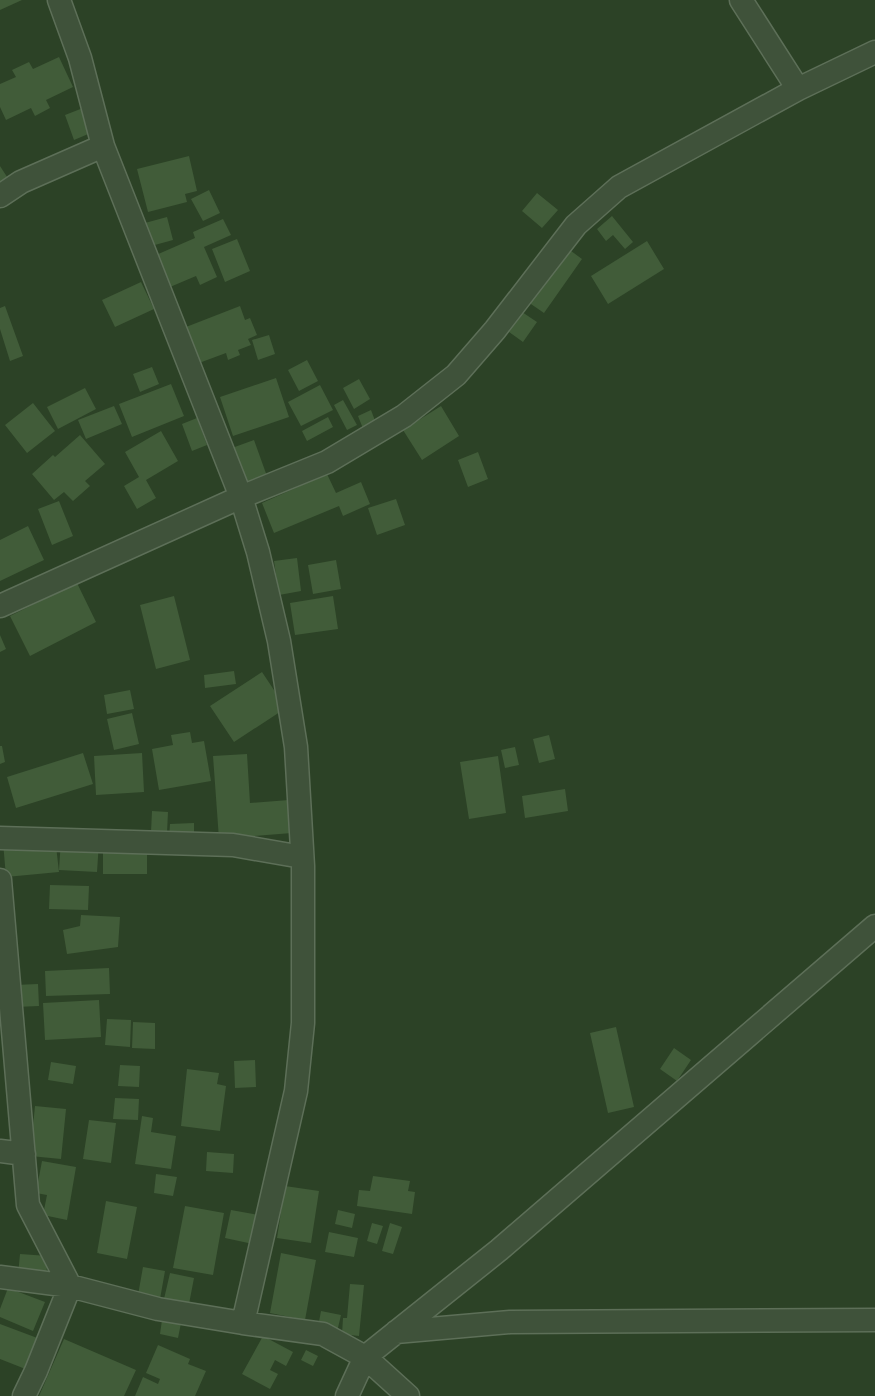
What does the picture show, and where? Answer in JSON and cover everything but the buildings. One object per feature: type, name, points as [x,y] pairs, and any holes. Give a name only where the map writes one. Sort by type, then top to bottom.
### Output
[{"type":"street","points":[[59,0],[80,58],[103,146],[241,497],[258,552],[278,641],[296,747],[302,857],[303,1023],[296,1091],[244,1323]]},
{"type":"street","points":[[741,0],[798,89]]},
{"type":"street","points":[[0,606],[241,497],[327,462],[404,416],[456,375],[495,330],[576,225],[619,187],[798,89],[875,52]]},
{"type":"street","points":[[0,196],[21,182],[103,146]]},
{"type":"street","points":[[0,838],[234,845],[302,857]]},
{"type":"street","points":[[0,880],[28,1205],[70,1286],[24,1396]]},
{"type":"street","points":[[346,1396],[365,1357],[499,1250],[875,926]]},
{"type":"street","points":[[0,1151],[24,1154]]},
{"type":"street","points":[[0,1277],[70,1286],[158,1308],[244,1323],[324,1334],[365,1357],[408,1396]]},
{"type":"street","points":[[396,1332],[510,1322],[875,1320]]}]
